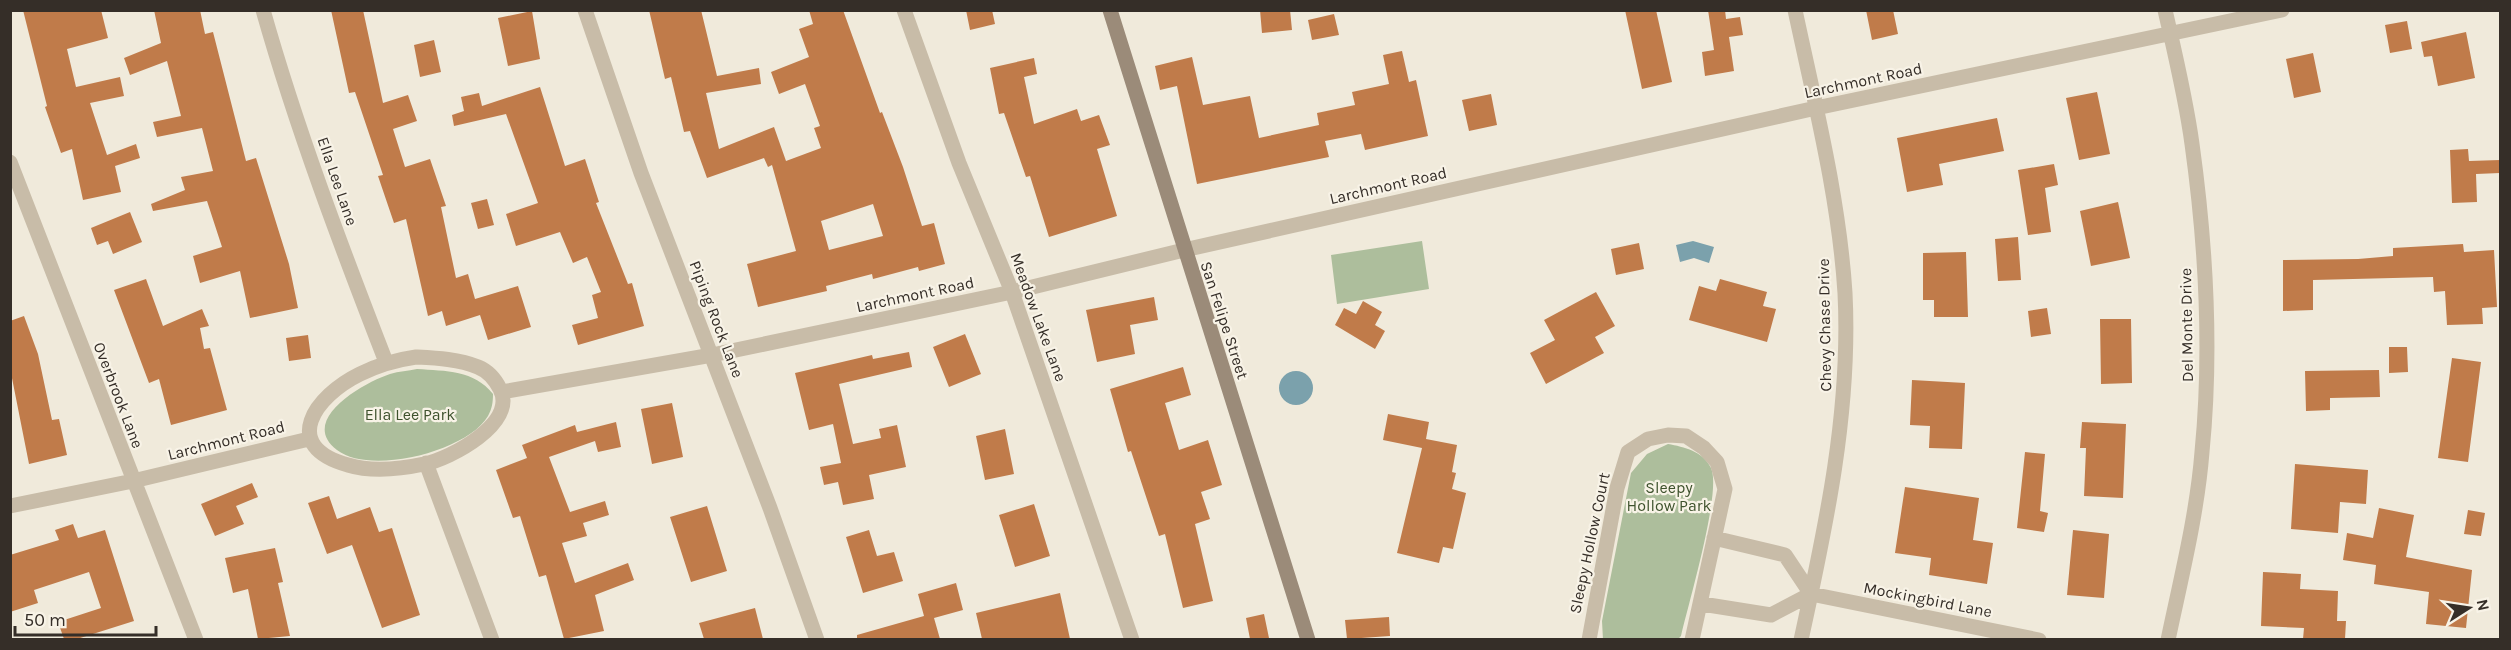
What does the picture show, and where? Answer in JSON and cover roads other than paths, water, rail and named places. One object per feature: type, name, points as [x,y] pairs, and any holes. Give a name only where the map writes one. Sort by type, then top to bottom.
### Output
[{"type":"main road","name":"San Felipe Street","points":[[1110,10],[1308,639]]},
{"type":"street","name":"Ella Lee Lane","points":[[263,10],[279,67],[341,246],[386,362]]},
{"type":"street","name":"Piping Rock Lane","points":[[585,10],[641,173],[712,355],[817,639]]},
{"type":"street","name":"Meadow Lake Lane","points":[[904,10],[959,163],[1012,292],[1132,639]]},
{"type":"street","name":"Chevy Chase Drive","points":[[1795,10],[1839,225],[1845,294],[1841,429],[1801,639]]},
{"type":"street","name":"Del Monte Drive","points":[[2165,10],[2192,143],[2205,285],[2206,343],[2202,453],[2193,520],[2168,639]]},
{"type":"street","name":"Larchmont Road","points":[[502,392],[712,355],[1012,292],[1184,250],[1816,108],[2282,10]]},
{"type":"street","name":"Overbrook Lane","points":[[10,162],[196,639]]},
{"type":"street","points":[[416,357],[462,362],[480,367],[493,377],[502,392],[501,410],[494,424],[452,453],[426,464],[393,468],[358,468],[334,461],[318,452],[309,439],[309,424],[316,409],[332,392],[358,375],[386,362],[416,357]]},
{"type":"street","name":"Sleepy Hollow Court","points":[[1589,639],[1617,488],[1628,452],[1648,439],[1668,435],[1686,436],[1704,448],[1717,462],[1725,489],[1702,604],[1692,639]]},
{"type":"street","name":"Larchmont Road","points":[[10,506],[133,481],[309,439]]},
{"type":"street","points":[[426,464],[492,639]]},
{"type":"street","points":[[1702,604],[1771,615],[1811,594],[1785,555],[1714,538]]},
{"type":"street","name":"Mockingbird Lane","points":[[1811,594],[2039,639]]},
{"type":"water","points":[[1693,241],[1714,247],[1709,263],[1694,258],[1680,262],[1676,245]]},
{"type":"water","points":[[1296,371],[1308,376],[1313,388],[1308,400],[1296,405],[1284,400],[1279,388],[1284,376]]},
{"type":"park label","name":"Ella Lee Park","points":[[410,414]]},
{"type":"park label","name":"Sleepy Hollow Park","points":[[1669,496]]}]
